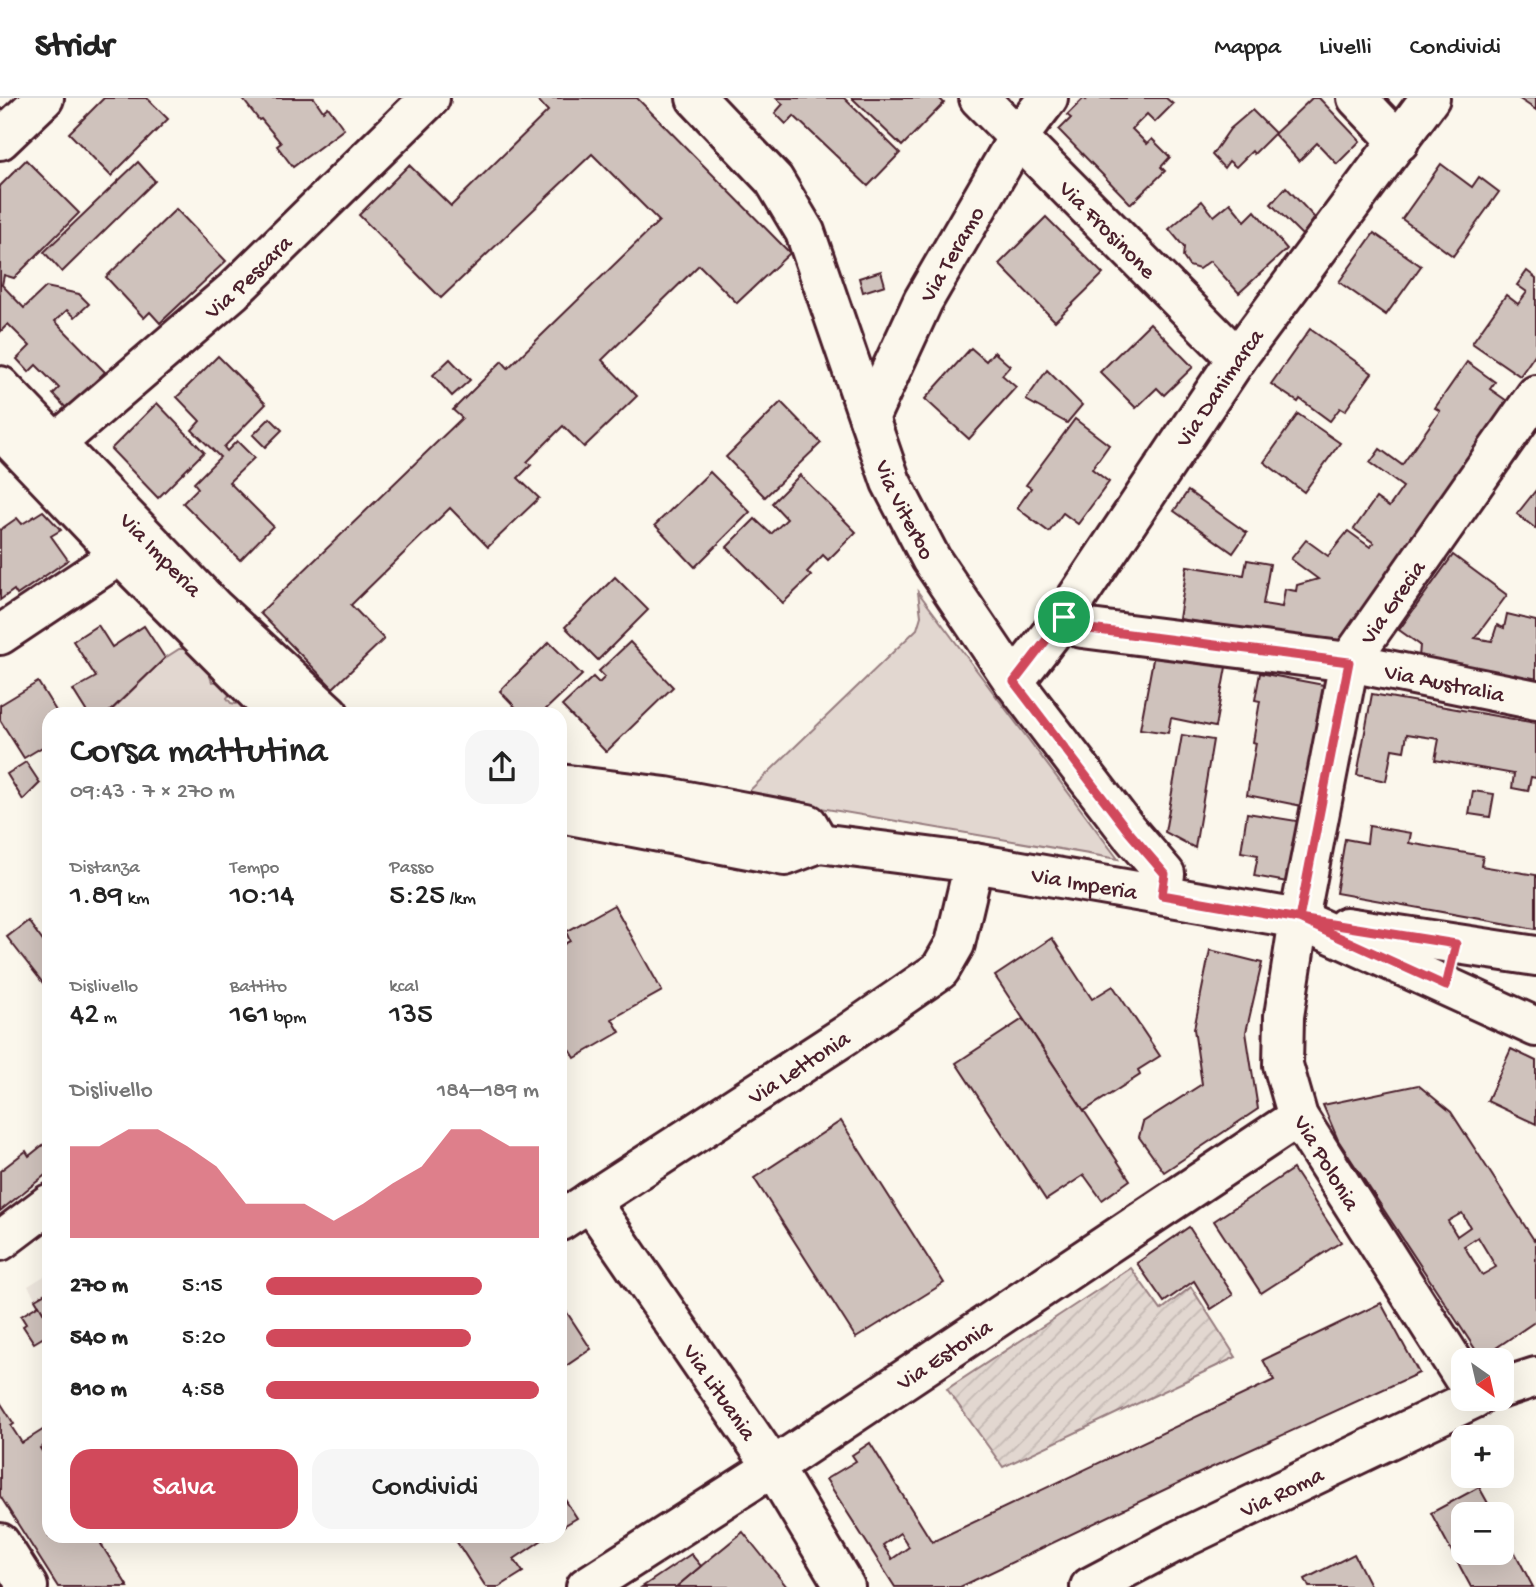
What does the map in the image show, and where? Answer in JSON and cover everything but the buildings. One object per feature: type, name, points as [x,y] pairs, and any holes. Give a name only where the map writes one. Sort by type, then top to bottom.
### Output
[{"type":"street","points":[[0,140],[44,98]]},
{"type":"street","name":"Via Pescara","points":[[56,443],[233,291],[430,98]]},
{"type":"street","name":"Via Viterbo","points":[[695,98],[774,180],[805,232],[891,482],[931,559],[1014,682],[1128,831],[1165,874],[1162,895]]},
{"type":"street","name":"Via Frosinone","points":[[979,98],[1237,358]]},
{"type":"street","name":"Via Teramo","points":[[869,418],[923,301],[1018,137],[1048,98]]},
{"type":"street","points":[[1357,98],[1399,142]]},
{"type":"street","name":"Via Danimarca","points":[[1014,682],[1064,617],[1237,358],[1430,98]]},
{"type":"street","name":"Via Imperia","points":[[0,386],[214,608],[321,707]]},
{"type":"street","name":"Via Grecia","points":[[1299,919],[1349,662],[1536,395]]},
{"type":"street","name":"Via Imperia","points":[[0,429],[271,707]]},
{"type":"street","points":[[0,635],[120,555]]},
{"type":"street","name":"Via Australia","points":[[1064,617],[1082,628],[1349,662],[1536,700]]},
{"type":"street","points":[[567,785],[666,797],[808,824],[819,843]]},
{"type":"street","name":"Via Imperia","points":[[567,814],[785,856],[819,843],[974,863],[1299,919],[1536,1027]]},
{"type":"street","name":"Via Lettonia","points":[[575,1211],[846,1035],[940,970],[955,944],[974,863]]},
{"type":"street","points":[[1299,919],[1536,956]]},
{"type":"street","name":"Via Polonia","points":[[1299,919],[1284,1016],[1283,1065],[1298,1117],[1451,1358]]},
{"type":"street","points":[[1446,986],[1456,944]]},
{"type":"street","name":"Via Estonia","points":[[586,1587],[773,1467],[1298,1117]]},
{"type":"street","points":[[0,1241],[42,1209]]},
{"type":"street","name":"Via Lituania","points":[[575,1211],[773,1467],[845,1587]]},
{"type":"street","points":[[1514,1384],[1536,1377]]},
{"type":"street","name":"Via Roma","points":[[1090,1587],[1180,1539],[1451,1409]]},
{"type":"street","points":[[0,1543],[28,1587]]},
{"type":"shaded area","points":[[918,592],[1118,859],[745,795],[917,629],[921,616]]},
{"type":"shaded area","points":[[179,649],[189,649],[214,672],[210,676],[212,682],[220,681],[232,691],[227,698],[231,703],[236,704],[240,699],[249,707],[115,707],[165,658]]},
{"type":"shaded area","points":[[1131,1268],[1161,1310],[1191,1287],[1236,1357],[1003,1467],[947,1389]]},
{"type":"shaded area","points":[[42,1277],[42,1310],[28,1286]]},
{"type":"route","points":[[1064,617],[1014,682],[1128,831],[1165,874],[1162,895],[1299,919],[1446,986],[1456,944],[1299,919],[1349,662],[1082,628],[1064,617]]}]
